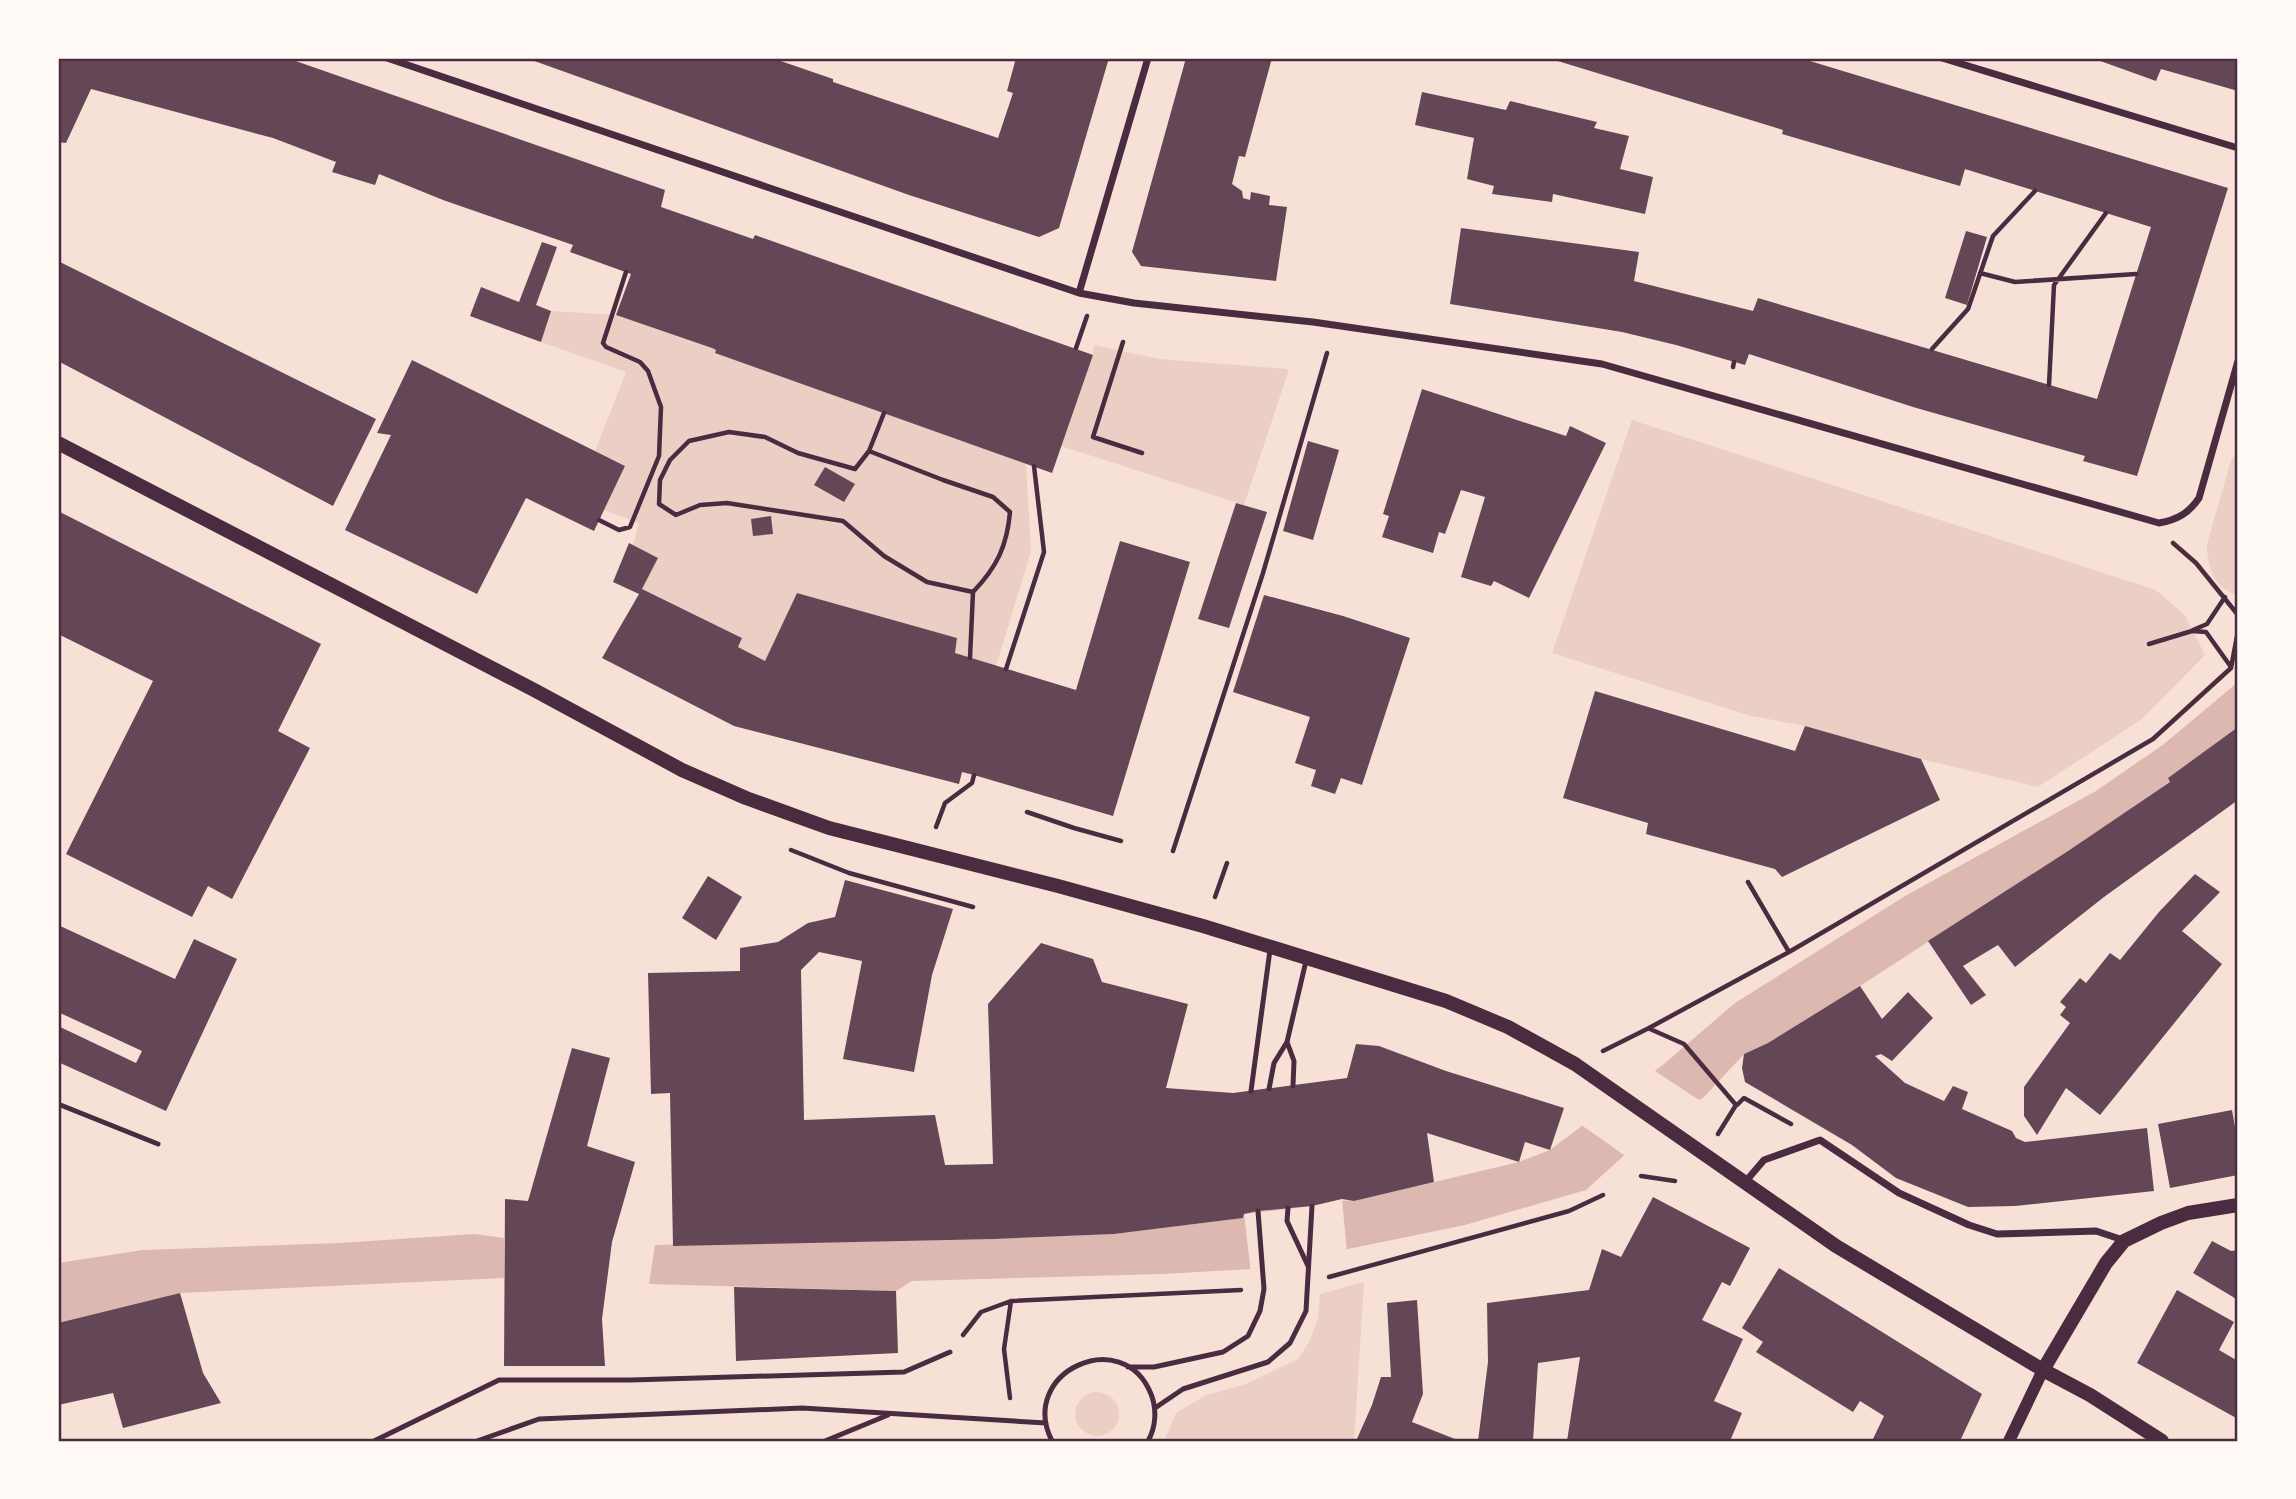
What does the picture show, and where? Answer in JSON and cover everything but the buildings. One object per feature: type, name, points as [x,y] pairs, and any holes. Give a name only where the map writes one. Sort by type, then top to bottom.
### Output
[{"type":"main road","points":[[58,443],[536,691],[681,770],[794,817],[926,854],[1058,886],[1271,947],[1446,1001],[1508,1027],[1575,1064],[1836,1246],[2043,1370],[2090,1395],[2162,1441]]},
{"type":"main road","points":[[2043,1370],[2106,1262],[2124,1241],[2188,1213],[2238,1205]]},
{"type":"street","points":[[387,58],[1079,293],[1134,303],[1313,322],[1602,364],[2159,523],[2189,511],[2199,498],[2238,361]]},
{"type":"street","points":[[1079,293],[1149,58]]},
{"type":"street","points":[[1942,58],[2238,148]]},
{"type":"street","points":[[1746,1181],[1765,1160],[1819,1140],[1899,1193],[1997,1234],[2096,1231],[2124,1241]]},
{"type":"street","points":[[2009,1441],[2043,1370]]},
{"type":"lane","points":[[1251,1091],[1271,947]]},
{"type":"lane","points":[[1269,1089],[1273,1063],[1287,1042],[1307,958]]},
{"type":"lane","points":[[1287,1042],[1294,1061],[1293,1086]]},
{"type":"lane","points":[[58,1104],[158,1144]]},
{"type":"lane","points":[[1155,1408],[1183,1389],[1268,1362],[1290,1343],[1306,1311],[1312,1206]]},
{"type":"lane","points":[[1288,1208],[1287,1220],[1310,1269]]},
{"type":"lane","points":[[1052,1441],[1045,1412],[1051,1390],[1074,1366],[1084,1362],[1107,1360],[1128,1367],[1154,1367],[1223,1352],[1248,1336],[1260,1311],[1264,1274],[1258,1211]]},
{"type":"lane","points":[[374,1441],[499,1380],[631,1380],[904,1372],[950,1352]]},
{"type":"lane","points":[[1128,1367],[1146,1384],[1155,1408],[1154,1428],[1148,1441]]},
{"type":"lane","points":[[477,1441],[539,1419],[802,1408],[1046,1423]]},
{"type":"lane","points":[[825,1441],[890,1414]]},
{"type":"path","points":[[1932,349],[1968,309],[1993,236],[2035,191]]},
{"type":"path","points":[[2049,384],[2054,285],[2106,214]]},
{"type":"path","points":[[599,520],[620,530],[630,527],[659,456],[661,407],[648,371],[640,362],[606,347],[603,342],[626,272]]},
{"type":"path","points":[[1980,272],[2015,282],[2136,274]]},
{"type":"path","points":[[1123,342],[1093,437],[1142,453]]},
{"type":"path","points":[[1173,851],[1263,573],[1327,353]]},
{"type":"path","points":[[884,413],[869,451],[855,469],[798,453],[765,437],[729,432],[689,441],[670,460],[660,480],[659,504],[676,515],[701,505],[727,503],[843,521],[884,556],[927,582],[973,592]]},
{"type":"path","points":[[869,451],[993,497],[1010,512],[1008,538],[991,573],[973,592],[970,658]]},
{"type":"path","points":[[1006,669],[1044,552],[1034,466]]},
{"type":"path","points":[[2196,563],[2238,615]]},
{"type":"path","points":[[2149,644],[2207,624],[2225,597]]},
{"type":"path","points":[[2192,631],[2206,632],[2231,668]]},
{"type":"path","points":[[1575,1064],[1649,1028],[1789,951],[2153,739],[2231,668],[2238,631]]},
{"type":"path","points":[[926,854],[945,803],[972,783],[974,775]]},
{"type":"path","points":[[1027,813],[1121,841]]},
{"type":"path","points":[[791,850],[849,873],[973,907]]},
{"type":"path","points":[[1215,897],[1227,863]]},
{"type":"path","points":[[1748,882],[1789,951]]},
{"type":"path","points":[[1649,1028],[1684,1044],[1736,1105]]},
{"type":"path","points":[[1717,1136],[1736,1105],[1744,1098],[1819,1140]]},
{"type":"path","points":[[1641,1176],[1675,1181]]},
{"type":"path","points":[[1323,1279],[1569,1211],[1603,1195]]},
{"type":"path","points":[[950,1352],[981,1312],[1011,1301],[1250,1290]]},
{"type":"path","points":[[1011,1301],[1004,1349],[1013,1423]]},
{"type":"shaded area","points":[[551,311],[616,315],[712,348],[716,350],[715,353],[1026,463],[1031,552],[996,666],[955,653],[957,638],[797,593],[765,661],[738,647],[741,637],[642,589],[658,558],[633,545],[639,523],[604,510],[625,466],[595,451],[626,372],[541,342]]},
{"type":"shaded area","points":[[1094,345],[1159,359],[1289,369],[1244,505],[1061,446],[1093,355]]},
{"type":"shaded area","points":[[1632,420],[2156,590],[2185,615],[2205,655],[2142,719],[2038,787],[1921,759],[1805,726],[1751,716],[1552,653]]},
{"type":"shaded area","points":[[2238,452],[2238,595],[2223,588],[2214,576],[2208,561],[2207,544],[2231,460]]},
{"type":"shaded area","points":[[2238,682],[2238,727],[2168,778],[2170,782],[1860,986],[1768,1043],[1744,1054],[1704,1097],[1630,1150],[1586,1190],[1465,1225],[1251,1269],[912,1281],[896,1291],[649,1284],[655,1245],[995,1239],[1114,1234],[1243,1218],[1244,1214],[1261,1211],[1354,1201],[1519,1162],[1550,1150],[1664,1064],[1735,1003],[1905,896],[2096,791],[2164,744]]},
{"type":"shaded area","points":[[475,1234],[504,1238],[504,1278],[180,1293],[58,1323],[58,1263],[143,1250],[339,1243]]},
{"type":"shaded area","points":[[1364,1282],[1354,1441],[1164,1441],[1176,1413],[1206,1395],[1244,1385],[1298,1359],[1309,1342],[1318,1318],[1320,1294]]},
{"type":"shaded area","points":[[1097,1392],[1113,1398],[1119,1414],[1113,1430],[1097,1436],[1081,1430],[1075,1414],[1081,1398]]},
{"type":"pier","points":[[1652,1069],[1702,1102],[1629,1155],[1624,1155],[1580,1124]]},
{"type":"pier","points":[[1342,1199],[1347,1253],[1251,1273],[1244,1214],[1312,1206]]}]
